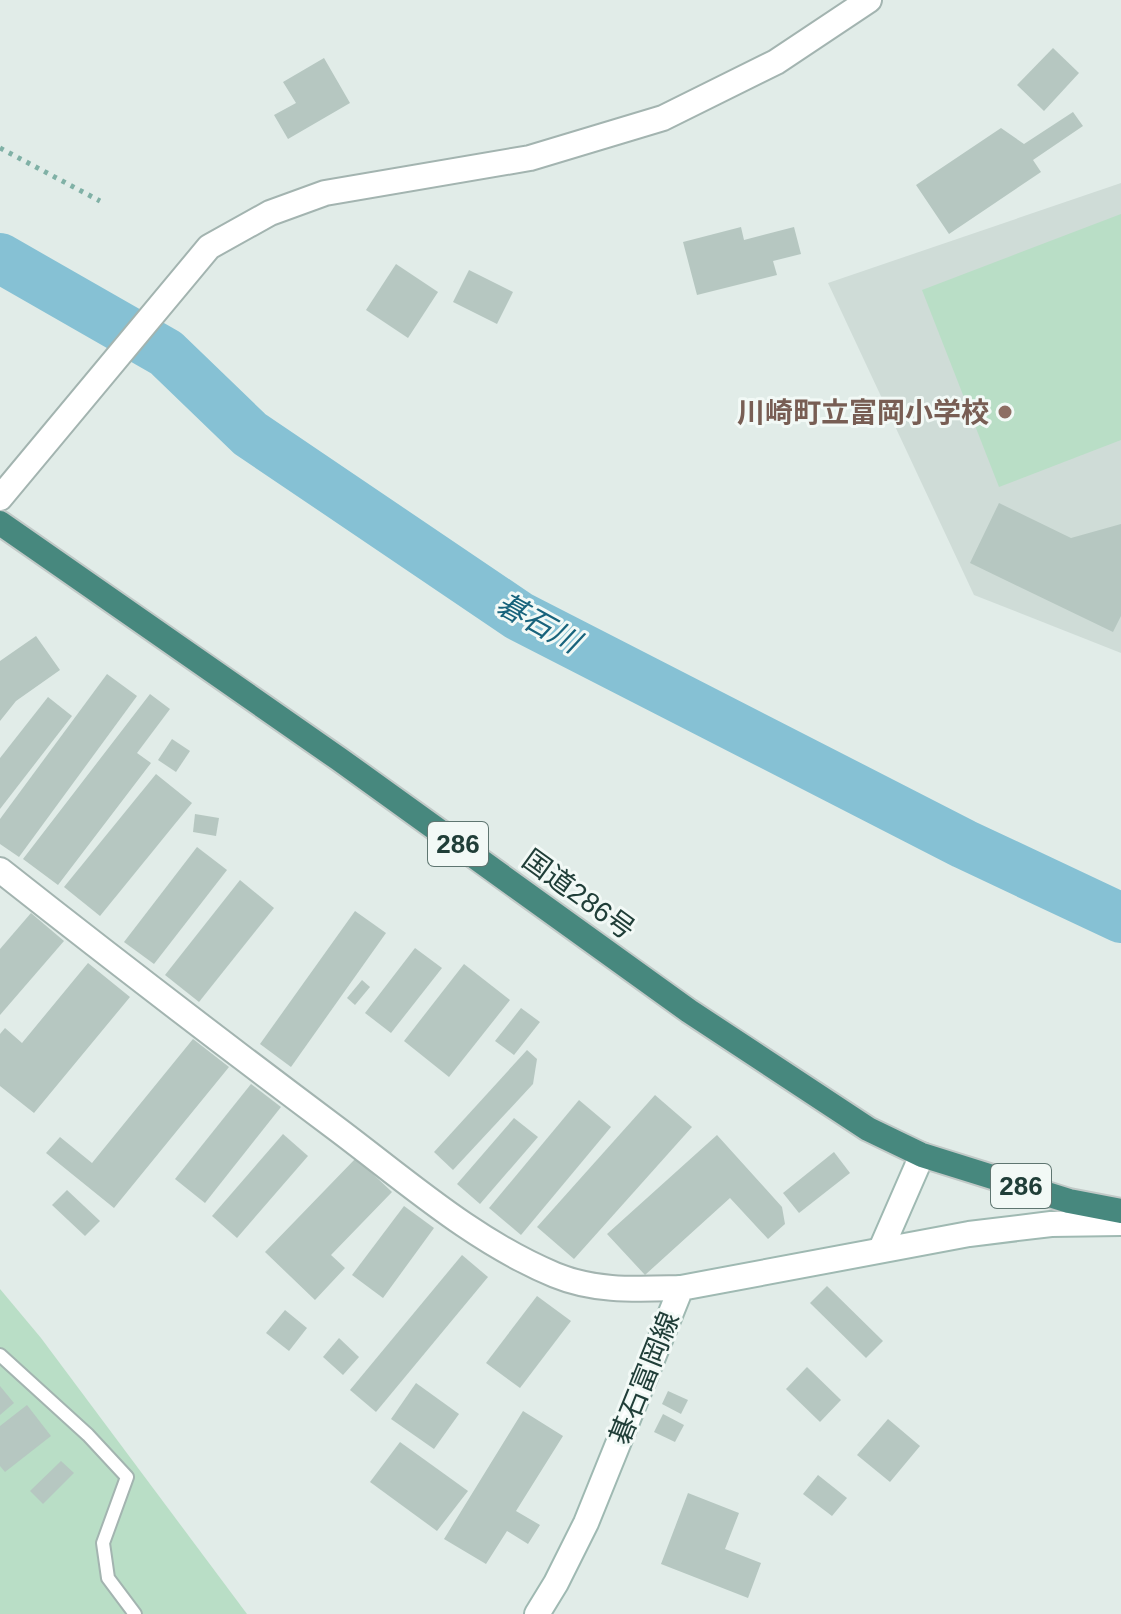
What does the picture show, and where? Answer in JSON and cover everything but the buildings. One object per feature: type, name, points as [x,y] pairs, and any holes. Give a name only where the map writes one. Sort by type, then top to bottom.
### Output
[{"type":"highway","name":"国道286号","points":[[0,523],[339,759],[689,1011],[868,1129],[922,1155],[1069,1201],[1121,1211]]},
{"type":"street","points":[[5,492],[209,247],[270,213],[325,193],[530,158],[663,118],[776,62],[869,0]]},
{"type":"street","points":[[0,870],[144,984],[501,1249],[558,1276],[617,1290],[681,1288]]},
{"type":"street","points":[[881,1249],[922,1155]]},
{"type":"street","name":"碁石富岡線","points":[[537,1614],[586,1523],[681,1288],[969,1234],[1051,1224],[1121,1223]]},
{"type":"lane","points":[[0,1355],[88,1435],[127,1477],[103,1543],[108,1578],[135,1614]]},
{"type":"path","points":[[0,148],[100,201]]},
{"type":"shaded area","name":"川崎町立富岡小学校","points":[[1121,183],[1121,653],[974,595],[828,283]]},
{"type":"green space","points":[[1121,214],[1121,440],[999,487],[922,290]]},
{"type":"green space","points":[[0,1289],[41,1338],[247,1614],[0,1614]]},
{"type":"waterway","name":"碁石川","points":[[0,258],[166,353],[250,434],[519,616],[964,844],[1121,918]]},
{"type":"place","name":"川崎町立富岡小学校","points":[[1005,412]]}]
